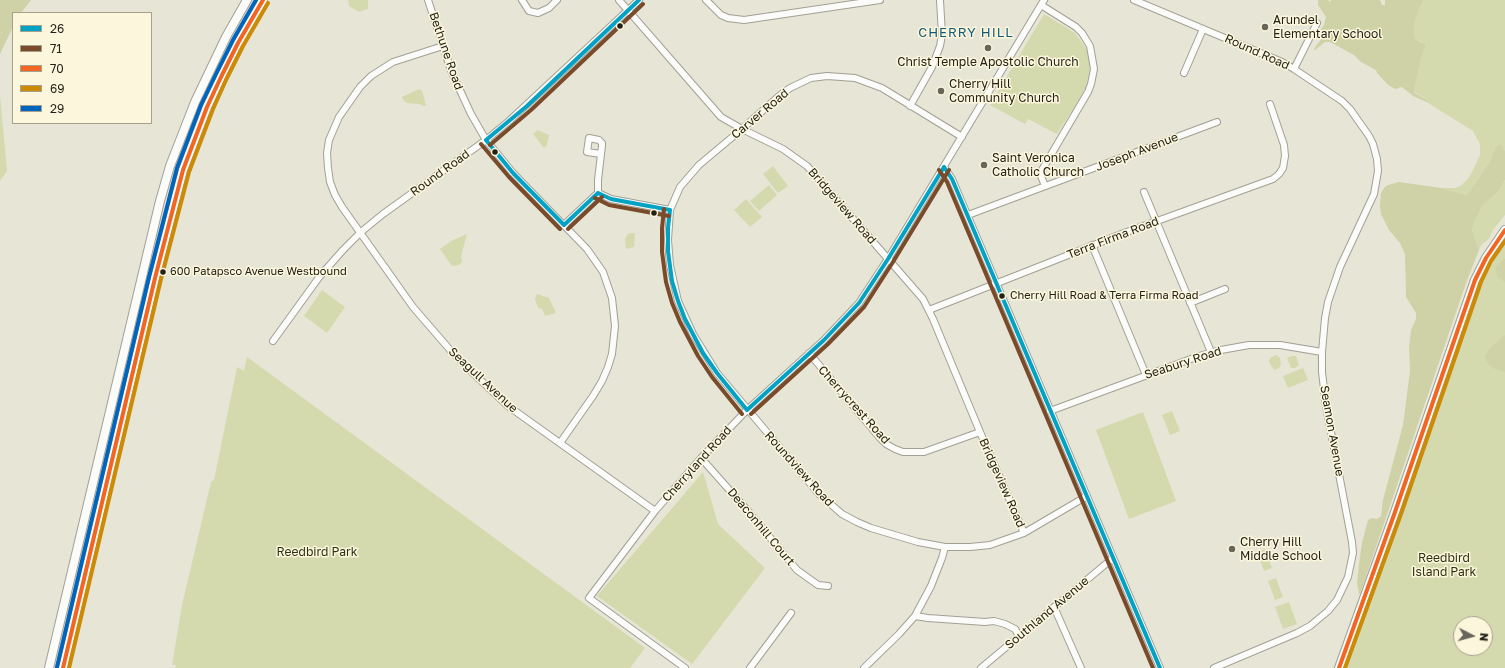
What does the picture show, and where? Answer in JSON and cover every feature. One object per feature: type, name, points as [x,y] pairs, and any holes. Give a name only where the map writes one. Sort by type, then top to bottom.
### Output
[{"type":"main road","points":[[49,668],[158,208],[170,166],[209,71],[247,0]]},
{"type":"main road","points":[[63,668],[155,278],[183,170],[221,77],[238,43],[263,0]]},
{"type":"main road","points":[[1339,668],[1475,280],[1486,258],[1505,230]]},
{"type":"street","name":"Bethune Road","points":[[428,0],[460,93],[486,140],[513,173],[586,249],[602,272],[612,298],[615,326],[612,354],[602,381],[560,443]]},
{"type":"street","points":[[522,0],[530,11],[538,13],[549,8],[556,0]]},
{"type":"street","name":"Bridgeview Road","points":[[619,0],[721,117],[783,149],[807,166],[916,291],[929,310],[1024,533]]},
{"type":"street","name":"Round Road","points":[[273,341],[320,276],[361,232],[486,140],[527,106],[638,0]]},
{"type":"street","points":[[706,0],[721,15],[728,18],[744,20],[880,0]]},
{"type":"street","points":[[910,106],[932,67],[938,51],[942,35],[940,0]]},
{"type":"street","name":"Round Road","points":[[1137,1],[1282,62],[1342,101],[1358,118],[1364,128]]},
{"type":"street","points":[[1043,3],[1082,33],[1090,46],[1094,69],[1088,92],[1042,170],[1041,176],[1045,186]]},
{"type":"street","name":"Cherryland Road","points":[[685,668],[589,598],[655,511],[701,458],[747,410],[837,328],[869,289],[1043,3]]},
{"type":"street","points":[[1294,69],[1317,23]]},
{"type":"street","points":[[1184,73],[1204,29]]},
{"type":"street","name":"Seagull Avenue","points":[[443,46],[393,62],[371,76],[360,87],[339,117],[329,140],[327,153],[330,182],[335,194],[342,207],[413,307],[451,351],[508,406],[655,511]]},
{"type":"street","name":"Carver Road","points":[[670,210],[680,187],[699,165],[778,96],[790,88],[811,78],[827,76],[854,78],[868,82],[882,88],[962,137]]},
{"type":"street","name":"Terra Firma Road","points":[[929,310],[1092,245],[1268,181],[1279,174],[1283,168],[1286,156],[1284,145],[1270,104]]},
{"type":"street","name":"Joseph Avenue","points":[[968,215],[1217,122]]},
{"type":"street","name":"Seamon Avenue","points":[[1214,668],[1297,634],[1310,626],[1328,612],[1337,600],[1348,577],[1353,553],[1352,542],[1326,406],[1322,372],[1322,352],[1325,318],[1334,284],[1340,267],[1374,194],[1377,183],[1378,171],[1376,152],[1364,128]]},
{"type":"street","points":[[564,225],[598,193],[601,154]]},
{"type":"street","points":[[944,167],[952,179],[968,215],[1160,668]]},
{"type":"street","points":[[1144,192],[1211,352]]},
{"type":"street","points":[[598,193],[611,199],[670,210]]},
{"type":"street","name":"Roundview Road","points":[[670,210],[668,251],[672,281],[685,319],[703,353],[747,410],[819,494],[842,514],[871,528],[918,542],[945,547],[970,547],[990,545],[1024,533],[1087,496]]},
{"type":"street","points":[[1092,245],[1146,375]]},
{"type":"street","points":[[1190,303],[1225,289]]},
{"type":"street","name":"Seabury Road","points":[[1050,411],[1211,352],[1234,347],[1264,345],[1290,346],[1322,352]]},
{"type":"street","name":"Cherrycrest Road","points":[[809,353],[880,438],[886,444],[903,452],[914,453],[933,450],[980,432]]},
{"type":"street","name":"Deaconhill Court","points":[[701,458],[797,570],[818,585],[828,586]]},
{"type":"street","points":[[864,668],[900,634],[915,616],[931,586],[945,547]]},
{"type":"street","name":"Southland Avenue","points":[[980,668],[1113,558]]},
{"type":"street","points":[[1054,607],[1081,668]]},
{"type":"street","points":[[750,668],[791,613]]},
{"type":"street","points":[[915,616],[985,622],[994,621],[1015,629],[1019,636]]},
{"type":"green space","points":[[0,0],[31,0],[22,12],[12,12],[12,29],[0,54]]},
{"type":"green space","points":[[348,0],[368,0],[368,9],[359,12],[349,6]]},
{"type":"green space","points":[[1318,0],[1328,0],[1330,2],[1331,0],[1380,0],[1382,5],[1385,5],[1385,0],[1424,0],[1418,11],[1414,24],[1415,39],[1425,44],[1425,47],[1414,90],[1415,93],[1427,100],[1429,103],[1413,96],[1402,87],[1395,89],[1388,85],[1376,70],[1361,62],[1354,55],[1330,42],[1325,42],[1315,50],[1314,49],[1322,38],[1320,31],[1324,25],[1326,17],[1318,5]]},
{"type":"green space","points":[[1424,0],[1505,0],[1505,151],[1502,145],[1496,146],[1489,163],[1467,195],[1441,188],[1455,188],[1467,180],[1480,155],[1480,144],[1473,131],[1428,103],[1427,100],[1414,90],[1425,47],[1422,42],[1415,39],[1414,24],[1418,11]]},
{"type":"green space","points":[[1044,14],[1075,33],[1087,50],[1089,59],[1090,69],[1086,87],[1057,134],[1028,119],[1025,124],[990,105]]},
{"type":"green space","points":[[419,89],[422,91],[426,105],[424,106],[407,103],[404,101],[402,97]]},
{"type":"green space","points":[[0,95],[7,171],[0,181]]},
{"type":"green space","points":[[538,130],[549,135],[547,145],[544,148],[533,134]]},
{"type":"green space","points":[[1502,145],[1505,151],[1505,180],[1497,193],[1483,205],[1474,223],[1472,230],[1479,250],[1466,283],[1359,594],[1357,583],[1362,543],[1368,520],[1372,518],[1377,519],[1381,516],[1383,500],[1403,425],[1410,371],[1409,347],[1411,330],[1416,319],[1416,313],[1406,297],[1405,254],[1400,243],[1389,230],[1381,214],[1381,193],[1388,185],[1399,182],[1441,188],[1467,195],[1489,163],[1496,146]]},
{"type":"green space","points":[[773,166],[788,186],[778,193],[763,174]]},
{"type":"green space","points":[[1505,180],[1505,215],[1493,230],[1489,239],[1481,245],[1479,250],[1472,230],[1474,223],[1483,205],[1497,193]]},
{"type":"green space","points":[[769,185],[777,195],[759,211],[750,201]]},
{"type":"green space","points":[[746,199],[762,217],[750,227],[734,210]]},
{"type":"green space","points":[[630,233],[635,233],[634,247],[626,249],[625,239]]},
{"type":"green space","points":[[467,234],[461,256],[462,262],[459,265],[452,266],[440,249],[453,240]]},
{"type":"green space","name":"Reedbird Island Park","points":[[1505,242],[1505,668],[1344,668],[1466,315],[1477,288]]},
{"type":"green space","points":[[1505,258],[1505,282],[1497,277],[1496,267]]},
{"type":"green space","points":[[322,290],[345,307],[327,333],[304,316]]},
{"type":"green space","points":[[537,294],[549,298],[556,313],[545,316],[542,309],[538,308],[535,299]]},
{"type":"green space","points":[[1505,335],[1505,372],[1490,366],[1486,361],[1485,356],[1490,348]]},
{"type":"green space","points":[[1276,355],[1280,358],[1281,364],[1279,368],[1274,370],[1269,362],[1270,358]]},
{"type":"green space","points":[[1296,356],[1299,365],[1295,368],[1291,368],[1287,358]]},
{"type":"green space","name":"Reedbird Park","points":[[247,357],[645,648],[630,668],[175,668],[176,665],[172,665],[182,605],[211,482],[214,480],[237,367],[244,371]]},
{"type":"green space","points":[[1303,368],[1308,380],[1288,388],[1283,376]]},
{"type":"green space","points":[[1172,411],[1180,431],[1170,435],[1162,415]]},
{"type":"green space","points":[[1143,412],[1176,501],[1129,519],[1096,430]]},
{"type":"green space","points":[[703,472],[718,524],[765,568],[692,664],[597,596]]},
{"type":"green space","points":[[1265,549],[1272,568],[1264,571],[1257,552]]},
{"type":"green space","points":[[1276,578],[1283,597],[1275,600],[1268,581]]},
{"type":"green space","points":[[1289,602],[1297,624],[1283,629],[1275,607]]},
{"type":"transit line","name":"29","points":[[57,667],[149,277],[177,168],[201,105],[233,40],[256,0]]},
{"type":"transit line","name":"70","points":[[63,668],[155,278],[183,170],[207,107],[221,77],[238,43],[263,0]]},
{"type":"transit line","name":"26","points":[[486,140],[527,106],[639,0]]},
{"type":"transit line","name":"69","points":[[69,668],[161,279],[189,172],[213,109],[226,80],[243,46],[268,3]]},
{"type":"transit line","name":"71","points":[[490,145],[531,110],[643,4]]},
{"type":"transit line","name":"26","points":[[486,140],[513,173],[564,225]]},
{"type":"transit line","name":"71","points":[[481,144],[509,177],[560,229]]},
{"type":"transit line","name":"26","points":[[944,167],[952,179],[1160,668]]},
{"type":"transit line","name":"26","points":[[747,410],[824,340],[859,303],[888,259],[944,167]]},
{"type":"transit line","name":"71","points":[[939,170],[947,182],[1153,668]]},
{"type":"transit line","name":"71","points":[[751,414],[828,344],[864,307],[949,170]]},
{"type":"transit line","name":"26","points":[[598,193],[611,199],[670,210]]},
{"type":"transit line","name":"26","points":[[564,225],[598,193]]},
{"type":"transit line","name":"71","points":[[568,229],[602,197]]},
{"type":"transit line","name":"71","points":[[595,198],[609,205],[669,216]]},
{"type":"transit line","name":"71","points":[[664,209],[662,252],[666,282],[672,303],[698,356],[712,377],[742,414]]},
{"type":"transit line","name":"26","points":[[670,210],[668,251],[672,281],[678,301],[685,319],[703,353],[747,410]]},
{"type":"transit line","name":"70","points":[[1339,668],[1395,512],[1475,280],[1486,258],[1505,230]]},
{"type":"transit line","name":"69","points":[[1345,668],[1401,514],[1481,282],[1491,261],[1505,241]]},
{"type":"place","name":"Arundel Elementary School","points":[[1265,27]]},
{"type":"place","name":"Christ Temple Apostolic Church","points":[[988,48]]},
{"type":"place","name":"Cherry Hill Community Church","points":[[941,91]]},
{"type":"place","name":"Saint Veronica Catholic Church","points":[[984,165]]},
{"type":"place","name":"600 Patapsco Avenue Westbound","points":[[163,272]]},
{"type":"place","name":"Cherry Hill Road & Terra Firma Road","points":[[1002,296]]},
{"type":"place","name":"Cherry Hill Middle School","points":[[1232,549]]},
{"type":"district","name":"CHERRY HILL","points":[[966,33]]}]
